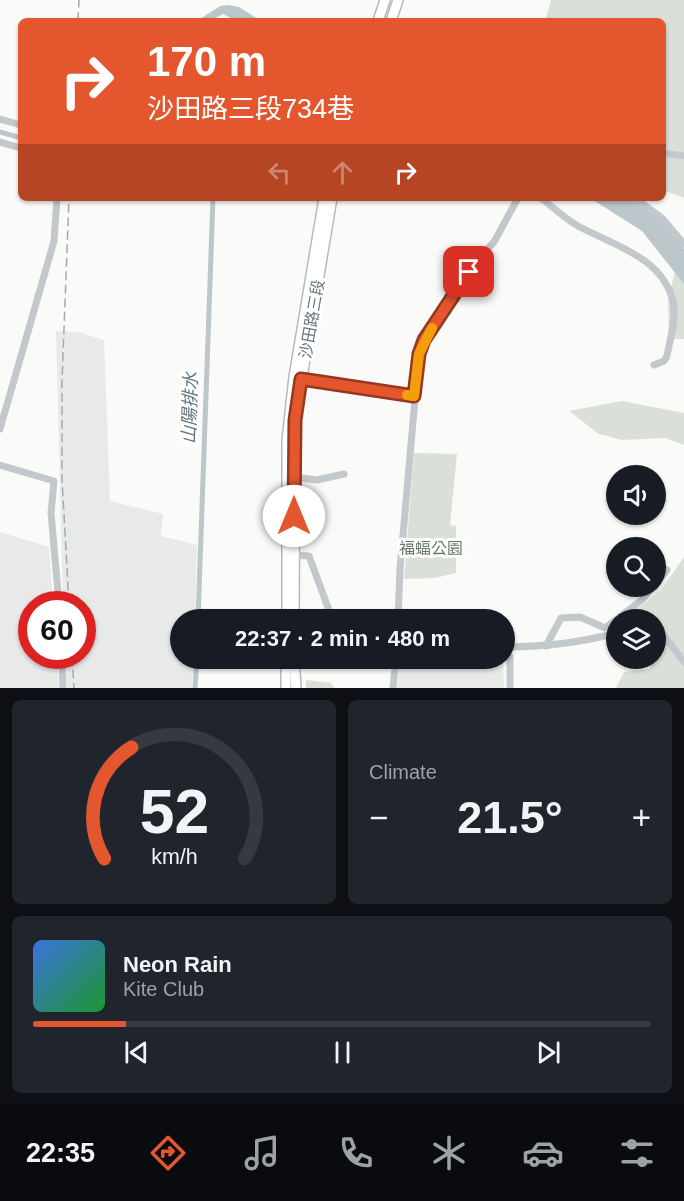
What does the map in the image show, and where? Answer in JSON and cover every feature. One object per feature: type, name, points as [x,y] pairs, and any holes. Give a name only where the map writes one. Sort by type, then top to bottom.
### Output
[{"type":"main road","points":[[379,18],[385,0]]},
{"type":"main road","points":[[392,18],[398,0]]},
{"type":"main road","name":"沙田路三段","points":[[287,609],[298,378],[324,201]]},
{"type":"main road","name":"沙田路三段","points":[[294,609],[294,555],[287,440],[331,201]]},
{"type":"main road","points":[[286,669],[286,688]]},
{"type":"main road","points":[[295,669],[296,688]]},
{"type":"street","points":[[0,119],[18,124]]},
{"type":"street","points":[[0,142],[18,147]]},
{"type":"street","points":[[666,153],[684,156]]},
{"type":"street","points":[[0,429],[54,241],[57,201]]},
{"type":"street","points":[[398,609],[399,569],[419,354],[424,340],[477,260],[494,242],[516,201]]},
{"type":"street","points":[[545,201],[576,225],[622,247],[659,273],[669,290],[674,308],[667,356],[664,361],[654,365]]},
{"type":"street","points":[[638,201],[662,218],[684,244]]},
{"type":"street","points":[[298,378],[414,396]]},
{"type":"street","points":[[0,465],[54,481],[51,513],[58,591]]},
{"type":"street","points":[[294,477],[317,480],[344,474]]},
{"type":"street","points":[[294,555],[309,556],[329,609]]},
{"type":"street","points":[[546,646],[561,618],[580,617],[605,628],[645,597]]},
{"type":"street","points":[[515,647],[546,646],[606,636]]},
{"type":"street","points":[[666,638],[684,662]]},
{"type":"street","points":[[62,669],[63,688]]},
{"type":"street","points":[[393,688],[395,669]]},
{"type":"street","points":[[510,669],[510,688]]},
{"type":"shaded area","points":[[220,6],[239,7],[256,18],[231,18],[223,14],[216,18],[202,18]]},
{"type":"shaded area","points":[[595,201],[635,201],[661,221],[684,249],[684,284],[642,231]]},
{"type":"shaded area","points":[[56,331],[78,332],[104,340],[110,501],[163,514],[161,536],[197,545],[195,609],[170,609],[170,669],[193,669],[192,688],[67,688],[66,669],[96,669],[96,591],[63,591]]},
{"type":"shaded area","points":[[0,532],[49,547],[52,591],[18,591],[18,669],[58,669],[59,688],[0,688]]},
{"type":"shaded area","points":[[399,669],[503,669],[504,688],[397,688]]},
{"type":"green space","points":[[551,0],[684,0],[684,153],[666,150],[666,18],[546,18]]},
{"type":"green space","points":[[666,155],[684,158],[684,198],[666,191]]},
{"type":"green space","points":[[675,271],[684,284],[684,339],[669,339],[668,300]]},
{"type":"green space","points":[[622,401],[684,413],[684,445],[665,438],[622,440],[599,434],[569,411]]},
{"type":"green space","name":"福蝠公園","points":[[414,453],[457,454],[450,525],[456,526],[456,573],[435,578],[404,579]]},
{"type":"green space","points":[[684,557],[684,688],[616,688],[624,672],[666,669],[666,609],[637,609],[652,597],[666,597],[666,583]]},
{"type":"green space","points":[[306,680],[331,683],[334,688],[306,688]]},
{"type":"waterway","name":"山陽排水","points":[[0,132],[18,137]]},
{"type":"waterway","name":"山陽排水","points":[[198,609],[213,201]]},
{"type":"waterway","name":"山陽排水","points":[[195,688],[196,669]]},
{"type":"railway","points":[[78,18],[79,0]]},
{"type":"railway","points":[[68,591],[62,479],[62,381],[69,201]]},
{"type":"railway","points":[[73,669],[74,688]]},
{"type":"slow traffic","points":[[407,395],[414,396],[419,354],[432,328]]},
{"type":"route","points":[[294,516],[295,420],[301,379],[414,396],[419,354],[424,340],[469,272]]}]
